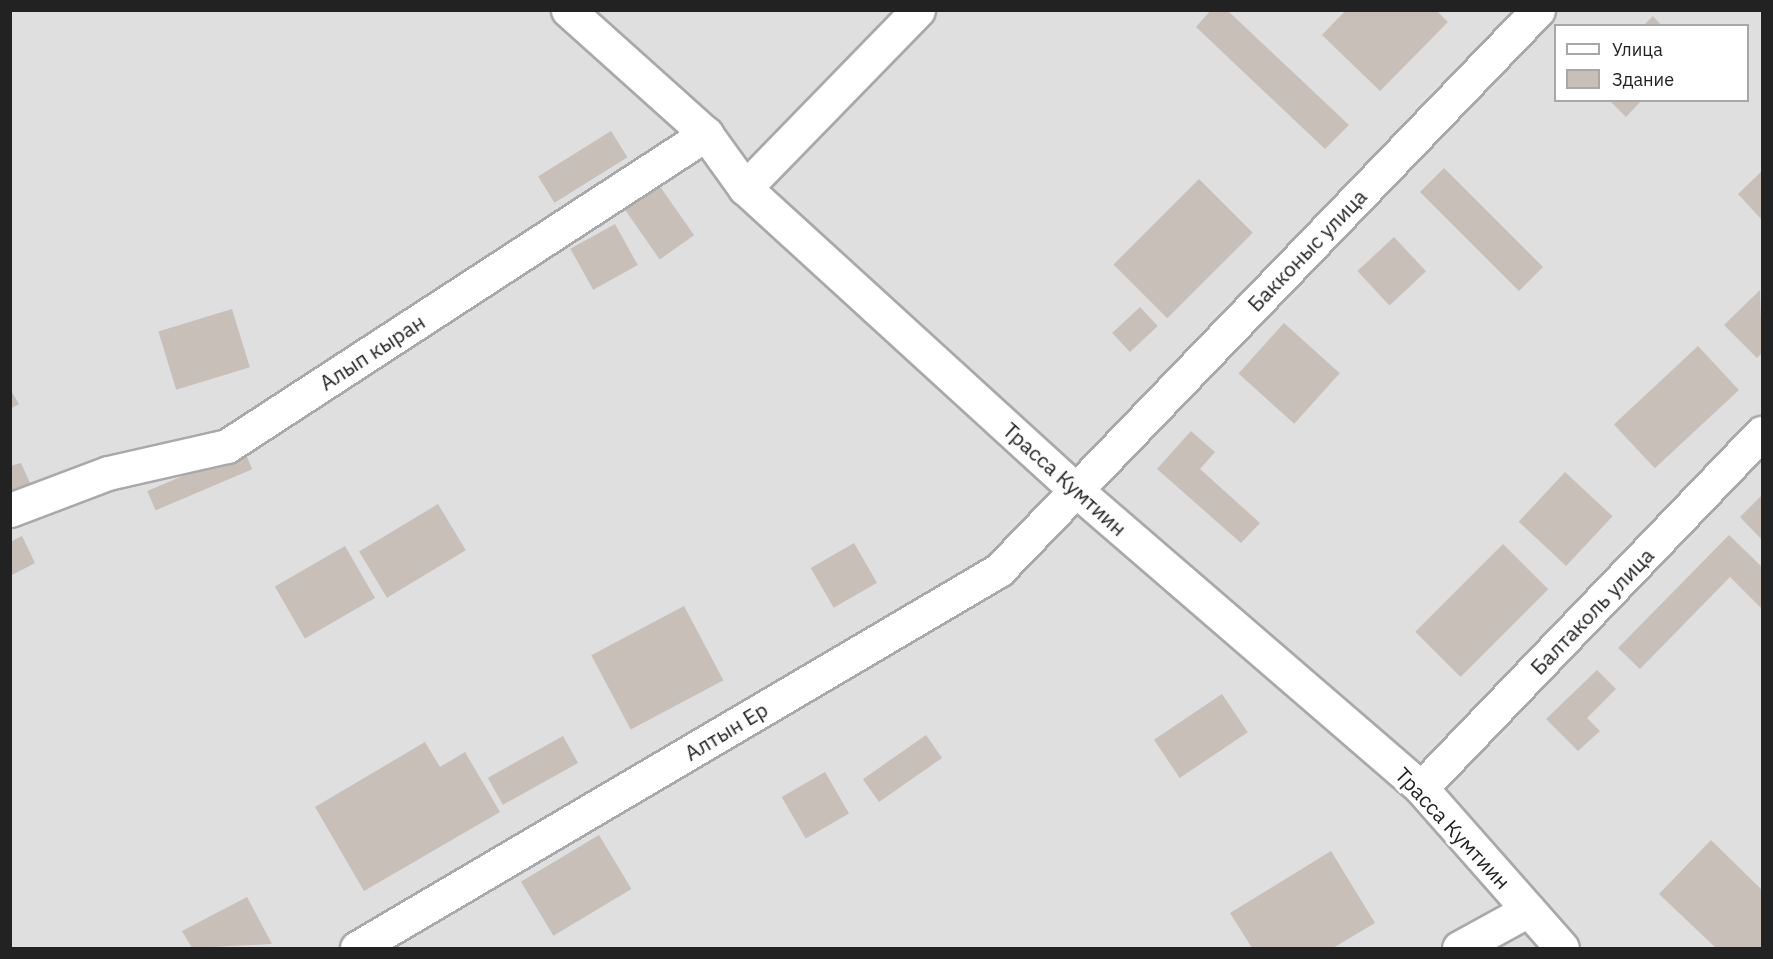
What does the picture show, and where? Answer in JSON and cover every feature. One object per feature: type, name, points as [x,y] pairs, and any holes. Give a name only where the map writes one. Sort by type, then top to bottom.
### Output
[{"type":"street","name":"Трасса Кумтиин","points":[[568,10],[706,134],[745,188],[1076,490],[1421,788],[1562,948]]},
{"type":"street","points":[[745,188],[918,10]]},
{"type":"street","name":"Бакконыс улица","points":[[1076,490],[1538,10]]},
{"type":"street","name":"Алып кыран","points":[[10,510],[108,473],[227,446],[706,134]]},
{"type":"street","name":"Балтаколь улица","points":[[1421,788],[1762,433]]},
{"type":"street","name":"Алтын Ер","points":[[357,948],[999,570],[1076,490]]},
{"type":"street","points":[[1459,948],[1528,909]]},
{"type":"shaded area","points":[[11,11],[1762,11],[1762,948],[11,948]]},
{"type":"building","points":[[1211,10],[1227,10],[1349,125],[1325,149],[1196,27]]},
{"type":"building","points":[[1346,10],[1436,10],[1448,22],[1380,91],[1322,35]]},
{"type":"building","points":[[1653,16],[1660,24],[1645,24]]},
{"type":"building","points":[[1611,102],[1640,102],[1626,117]]},
{"type":"building","points":[[611,131],[627,157],[554,203],[538,177]]},
{"type":"building","points":[[1444,168],[1543,267],[1519,291],[1420,192]]},
{"type":"building","points":[[1762,171],[1762,220],[1738,194]]},
{"type":"building","points":[[654,178],[694,235],[660,259],[620,202]]},
{"type":"building","points":[[1199,179],[1253,233],[1167,318],[1113,265]]},
{"type":"building","points":[[615,224],[638,265],[593,290],[570,249]]},
{"type":"building","points":[[1394,237],[1426,271],[1389,305],[1357,271]]},
{"type":"building","points":[[1760,290],[1762,353],[1757,358],[1724,325]]},
{"type":"building","points":[[1140,307],[1158,326],[1130,352],[1112,333]]},
{"type":"building","points":[[232,309],[250,367],[176,390],[158,332]]},
{"type":"building","points":[[1284,323],[1340,373],[1294,424],[1238,374]]},
{"type":"building","points":[[1698,346],[1739,390],[1655,468],[1614,424]]},
{"type":"building","points":[[10,389],[19,404],[10,409]]},
{"type":"building","points":[[1191,431],[1215,452],[1200,469],[1260,523],[1241,543],[1157,469]]},
{"type":"building","points":[[244,450],[252,469],[156,510],[147,491]]},
{"type":"building","points":[[21,463],[30,483],[10,491],[10,466]]},
{"type":"building","points":[[1565,472],[1613,516],[1566,566],[1519,522]]},
{"type":"building","points":[[1762,495],[1762,540],[1740,517]]},
{"type":"building","points":[[438,504],[466,550],[387,598],[359,551]]},
{"type":"building","points":[[1729,535],[1762,567],[1762,609],[1730,577],[1640,669],[1618,648]]},
{"type":"building","points":[[22,536],[35,563],[10,576],[10,542]]},
{"type":"building","points":[[854,543],[877,583],[834,608],[811,568]]},
{"type":"building","points":[[1503,544],[1548,589],[1461,677],[1415,632]]},
{"type":"building","points":[[345,546],[375,598],[305,638],[275,586]]},
{"type":"building","points":[[684,606],[723,680],[631,729],[591,655]]},
{"type":"building","points":[[1597,670],[1616,689],[1587,718],[1600,731],[1578,751],[1546,719]]},
{"type":"building","points":[[1222,694],[1248,732],[1180,778],[1154,740]]},
{"type":"building","points":[[926,735],[942,758],[879,802],[863,779]]},
{"type":"building","points":[[563,736],[578,763],[503,805],[488,778]]},
{"type":"building","points":[[425,742],[440,767],[465,752],[500,812],[364,891],[315,807]]},
{"type":"building","points":[[825,772],[849,814],[806,839],[782,797]]},
{"type":"building","points":[[599,835],[631,889],[553,936],[521,882]]},
{"type":"building","points":[[1711,840],[1762,890],[1762,948],[1716,948],[1659,894]]},
{"type":"building","points":[[1331,851],[1375,923],[1333,948],[1252,948],[1230,913]]},
{"type":"building","points":[[247,897],[272,944],[192,948],[182,931]]}]
